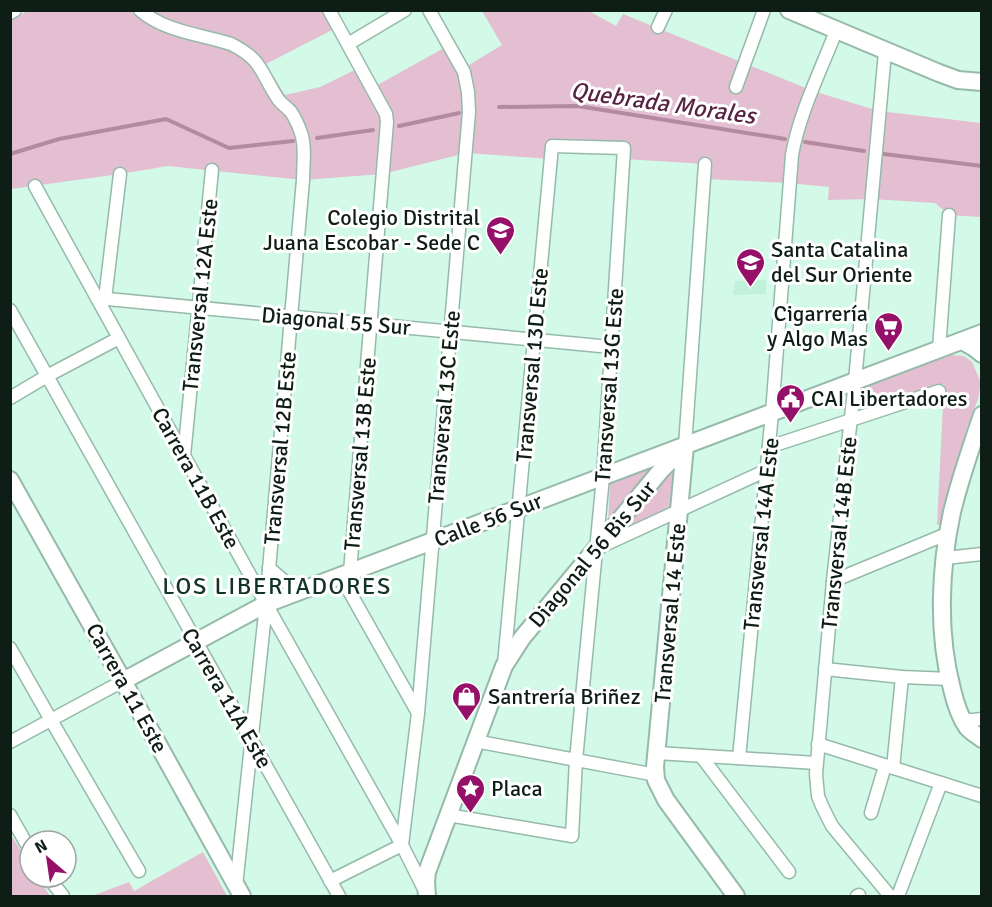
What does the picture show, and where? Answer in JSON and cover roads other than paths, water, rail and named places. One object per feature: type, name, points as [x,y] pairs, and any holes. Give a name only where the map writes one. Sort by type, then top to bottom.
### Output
[{"type":"street","points":[[10,13],[15,10]]},
{"type":"street","name":"Transversal 12B Este","points":[[140,10],[147,17],[164,26],[231,44],[255,60],[279,101],[294,118],[302,135],[304,148],[266,604],[239,891]]},
{"type":"street","points":[[329,10],[348,44],[405,10]]},
{"type":"street","name":"Transversal 13C Este","points":[[402,845],[418,713],[469,112],[464,72],[429,10]]},
{"type":"street","points":[[658,27],[666,10]]},
{"type":"street","points":[[736,87],[764,10]]},
{"type":"street","points":[[789,10],[948,76],[981,82]]},
{"type":"street","name":"Transversal 14A Este","points":[[739,758],[767,470],[792,155],[804,114],[836,31]]},
{"type":"street","name":"Transversal 13B Este","points":[[348,44],[386,114],[387,122],[371,324],[345,574],[418,713]]},
{"type":"street","name":"Transversal 14B Este","points":[[885,51],[855,381],[833,581],[816,763],[816,785],[826,816],[838,835],[890,897]]},
{"type":"street","name":"Transversal 13G Este","points":[[448,815],[572,836],[576,760],[603,477],[624,148],[552,146]]},
{"type":"street","name":"Transversal 13D Este","points":[[426,895],[427,872],[504,666],[552,146]]},
{"type":"street","points":[[685,446],[705,164]]},
{"type":"street","name":"Transversal 12A Este","points":[[184,456],[212,170]]},
{"type":"street","points":[[101,299],[120,174]]},
{"type":"street","name":"Carrera 11B Este","points":[[35,186],[101,299],[119,338],[402,845],[426,895]]},
{"type":"street","points":[[939,349],[949,215]]},
{"type":"street","name":"Diagonal 55 Sur","points":[[101,299],[611,347]]},
{"type":"street","name":"Carrera 11A Este","points":[[10,310],[339,897]]},
{"type":"street","name":"Calle 56 Sur","points":[[10,742],[266,604],[981,333]]},
{"type":"street","points":[[10,398],[119,338]]},
{"type":"street","points":[[962,341],[981,354]]},
{"type":"street","points":[[769,447],[939,391]]},
{"type":"street","points":[[981,415],[956,495],[942,591],[944,650],[949,679],[963,721],[981,739]]},
{"type":"street","name":"Transversal 14 Este","points":[[656,777],[685,446]]},
{"type":"street","name":"Diagonal 56 Bis Sur","points":[[504,666],[522,638],[662,469],[685,446]]},
{"type":"street","points":[[596,549],[767,470]]},
{"type":"street","name":"Carrera 11 Este","points":[[10,480],[239,891]]},
{"type":"street","points":[[833,581],[949,533]]},
{"type":"street","points":[[945,558],[981,554]]},
{"type":"street","points":[[269,568],[297,592]]},
{"type":"street","points":[[10,648],[139,871]]},
{"type":"street","points":[[825,669],[949,679]]},
{"type":"street","points":[[871,813],[889,767],[902,677]]},
{"type":"street","points":[[963,721],[981,719]]},
{"type":"street","points":[[475,741],[656,777],[666,800],[736,897]]},
{"type":"street","points":[[818,744],[981,796]]},
{"type":"street","points":[[657,753],[816,763]]},
{"type":"street","points":[[701,756],[789,872]]},
{"type":"street","points":[[898,897],[941,783]]},
{"type":"street","points":[[10,815],[18,829]]},
{"type":"street","points":[[330,881],[402,845]]},
{"type":"waterway","name":"Quebrada Morales","points":[[499,107],[578,106],[785,139]]},
{"type":"waterway","name":"Quebrada Morales","points":[[399,126],[459,113]]},
{"type":"waterway","name":"Quebrada Morales","points":[[10,154],[59,139],[166,119],[229,148],[293,141]]},
{"type":"waterway","name":"Quebrada Morales","points":[[317,138],[373,130]]},
{"type":"waterway","name":"Quebrada Morales","points":[[805,142],[864,151]]},
{"type":"waterway","name":"Quebrada Morales","points":[[884,154],[982,166]]},
{"type":"place","name":"Colegio Distrital Juana Escobar - Sede C","points":[[501,256]]},
{"type":"place","name":"Santa Catalina del Sur Oriente","points":[[750,288]]},
{"type":"place","name":"Cigarrería y Algo Mas","points":[[889,352]]},
{"type":"place","name":"CAI Libertadores","points":[[790,424]]},
{"type":"place","name":"Santrería Briñez","points":[[467,722]]},
{"type":"place","name":"Placa","points":[[470,814]]},
{"type":"district","name":"LOS LIBERTADORES","points":[[277,586]]}]
